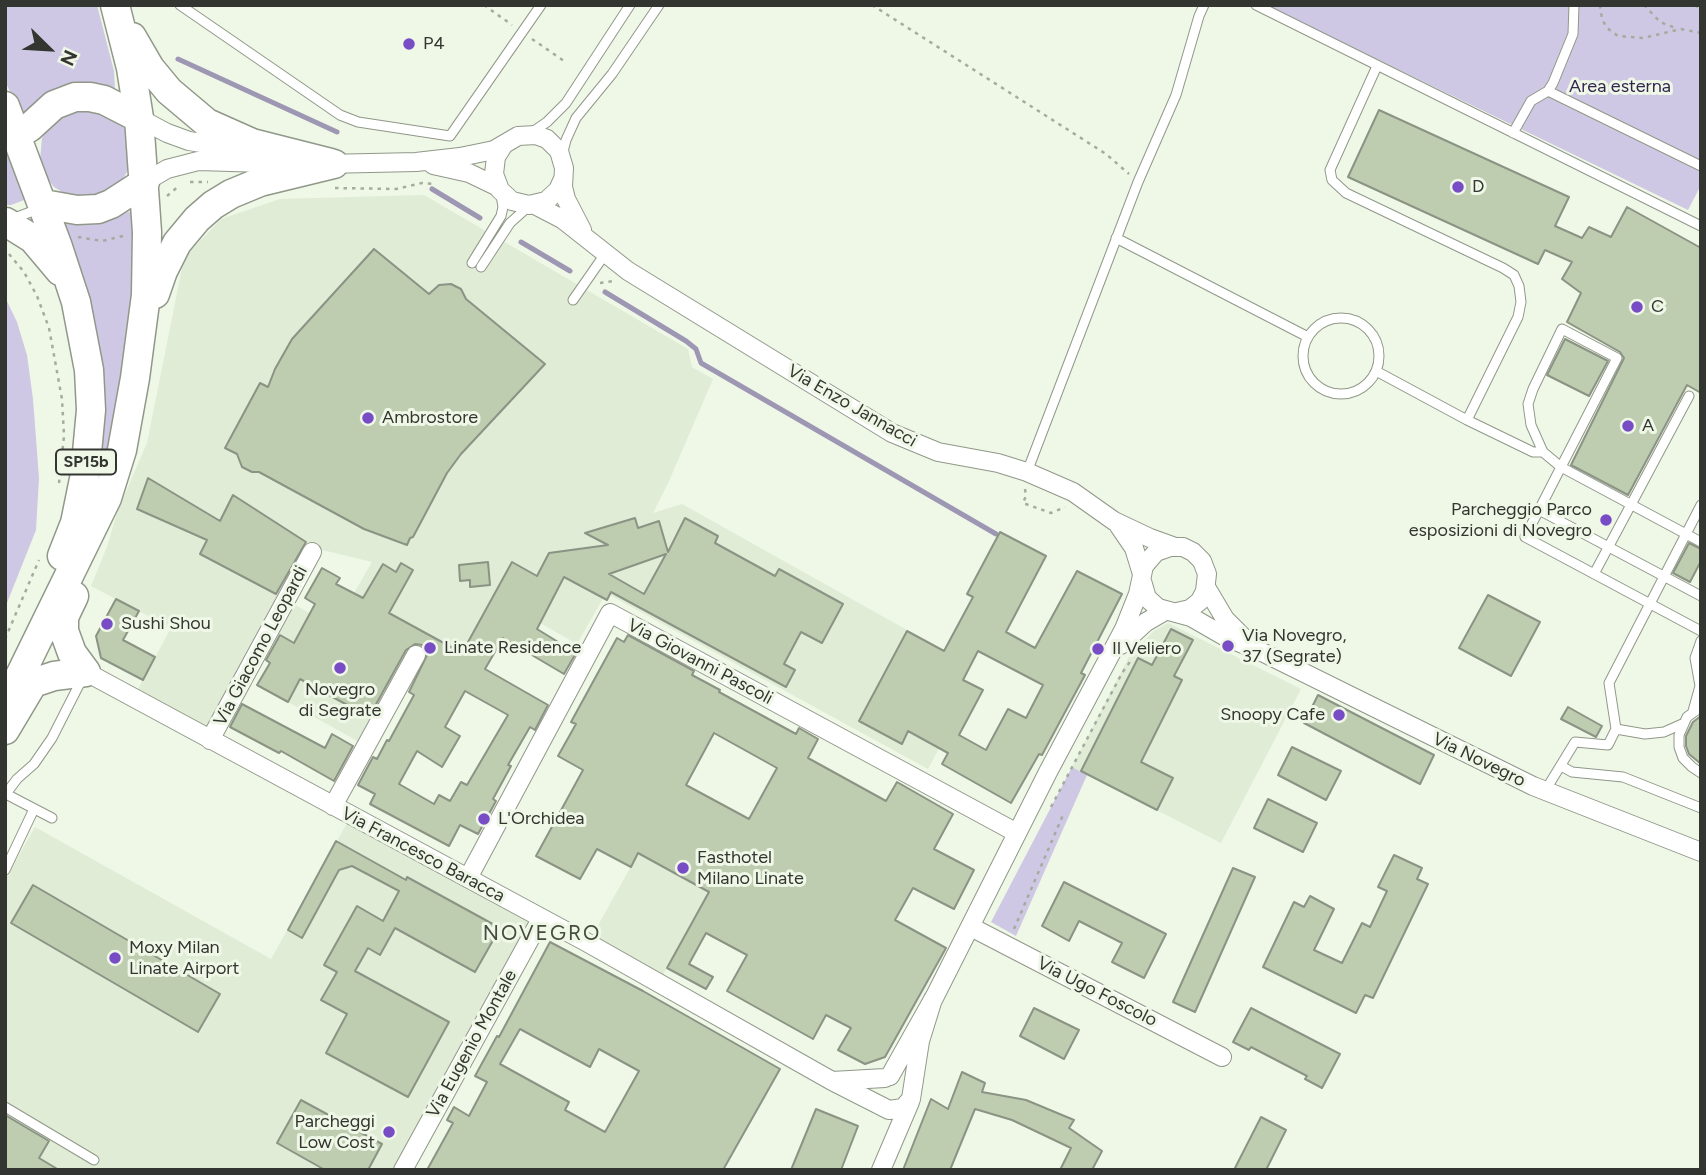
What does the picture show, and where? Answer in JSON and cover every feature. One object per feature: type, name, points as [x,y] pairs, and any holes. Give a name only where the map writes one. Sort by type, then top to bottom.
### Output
[{"type":"main road","name":"SP15b","points":[[5,706],[107,498],[122,450],[135,378],[148,268],[145,182],[131,68],[117,10]]},
{"type":"main road","points":[[117,10],[156,76],[198,117],[242,140],[331,176]]},
{"type":"main road","points":[[11,136],[30,127],[54,105],[75,97],[104,100],[139,118]]},
{"type":"main road","name":"SP15b","points":[[5,106],[11,136],[43,207],[76,302],[86,350],[91,400],[89,439],[75,523],[5,676]]},
{"type":"main road","points":[[135,378],[159,281],[174,247],[190,227],[213,205],[245,187],[331,176]]},
{"type":"main road","points":[[43,207],[49,205],[76,210],[98,209],[111,204],[145,182]]},
{"type":"main road","points":[[5,222],[33,239],[52,260],[76,302]]},
{"type":"main road","points":[[5,730],[33,683],[54,676],[86,672],[72,653],[64,631],[64,617],[97,545],[107,498]]},
{"type":"street","name":"Via Enzo Jannacci","points":[[139,118],[167,133],[196,143],[331,176]]},
{"type":"street","name":"Via Enzo Jannacci","points":[[145,182],[167,169],[198,161],[331,176],[470,156],[503,146],[512,138],[527,135]]},
{"type":"street","points":[[527,135],[547,139],[562,157]]},
{"type":"street","points":[[499,188],[494,168],[496,157],[503,146]]},
{"type":"street","name":"Via Enzo Jannacci","points":[[562,157],[568,206],[587,239]]},
{"type":"street","name":"Via Enzo Jannacci","points":[[416,162],[469,173],[499,188],[512,201],[555,214],[628,271],[892,433],[938,452],[998,463],[1023,478],[1073,492],[1114,521],[1175,547]]},
{"type":"street","points":[[532,205],[550,198],[563,179]]},
{"type":"street","name":"Via Novegro","points":[[1114,521],[1132,544],[1144,592],[1149,600],[1264,653],[1545,791],[1701,852]]},
{"type":"street","points":[[880,1170],[889,1132],[885,1108],[878,1100],[880,1082],[887,1077],[933,999],[1106,664],[1128,620],[1144,566],[1152,555],[1160,550],[1175,547]]},
{"type":"street","name":"Via Novegro","points":[[1175,547],[1189,550],[1201,559],[1207,574],[1206,587],[1212,601],[1229,625],[1264,653]]},
{"type":"street","name":"Via Giacomo Leopardi","points":[[210,740],[312,552]]},
{"type":"street","points":[[1106,664],[1138,628],[1158,613],[1190,609],[1198,603],[1206,587]]},
{"type":"street","name":"Via Giovanni Pascoli","points":[[468,878],[610,614],[1017,833]]},
{"type":"street","points":[[333,806],[416,655]]},
{"type":"street","name":"Via Francesco Baracca","points":[[86,672],[693,1000],[885,1108]]},
{"type":"street","name":"Via Eugenio Montale","points":[[404,1170],[541,919]]},
{"type":"street","name":"Via Ugo Foscolo","points":[[971,927],[1222,1056]]},
{"type":"street","points":[[880,1170],[911,1097],[920,1041],[933,999]]},
{"type":"street","points":[[832,1080],[898,1075],[911,1085],[911,1097],[901,1110],[885,1108]]},
{"type":"lane","points":[[180,5],[340,115],[358,122],[450,136],[541,5]]},
{"type":"lane","points":[[527,135],[547,122],[566,103],[630,5]]},
{"type":"lane","points":[[562,157],[576,118],[612,74],[659,5]]},
{"type":"lane","points":[[1023,478],[1138,182],[1176,95],[1204,5]]},
{"type":"lane","points":[[1256,5],[1701,226]]},
{"type":"lane","points":[[1513,133],[1531,101],[1548,91],[1573,34],[1574,5]]},
{"type":"lane","points":[[1377,66],[1330,170],[1332,180],[1346,193],[1503,268],[1514,275],[1519,286],[1521,302],[1518,317],[1467,420]]},
{"type":"lane","points":[[1548,91],[1701,166]]},
{"type":"lane","points":[[499,188],[503,200],[502,213],[476,265],[510,223],[532,205]]},
{"type":"lane","points":[[5,222],[43,207]]},
{"type":"lane","points":[[1116,238],[1308,337]]},
{"type":"lane","points":[[573,300],[605,254]]},
{"type":"lane","points":[[1352,319],[1364,325],[1378,346],[1376,371],[1369,382],[1359,389],[1348,393],[1324,390],[1314,382],[1303,361],[1303,349],[1308,337],[1316,327],[1327,320],[1352,319]]},
{"type":"lane","points":[[1701,542],[1561,467],[1543,452],[1531,425],[1528,404],[1532,389],[1562,330],[1617,358],[1561,467],[1539,510],[1525,537],[1701,631]]},
{"type":"lane","points":[[1376,371],[1467,420],[1533,452],[1543,452]]},
{"type":"lane","points":[[1594,574],[1689,396]]},
{"type":"lane","points":[[1545,791],[1574,742],[1608,745],[1616,729],[1609,683],[1701,505]]},
{"type":"lane","points":[[1539,510],[1701,596]]},
{"type":"lane","points":[[1616,729],[1645,734],[1664,733],[1682,724],[1697,709],[1700,686],[1695,659],[1701,641]]},
{"type":"lane","points":[[52,818],[6,795],[34,764],[52,738],[86,672]]},
{"type":"lane","points":[[1682,724],[1679,747],[1684,758],[1701,772]]},
{"type":"lane","points":[[1561,766],[1573,772],[1623,777],[1701,808]]},
{"type":"lane","points":[[5,870],[34,809]]},
{"type":"lane","points":[[5,1107],[94,1160]]},
{"type":"path","points":[[872,5],[1106,154],[1138,182]]},
{"type":"path","points":[[1600,5],[1602,19],[1607,28],[1618,36],[1643,38],[1681,29]]},
{"type":"path","points":[[1644,5],[1660,22],[1670,27],[1701,33]]},
{"type":"path","points":[[1695,5],[1701,11]]},
{"type":"path","points":[[331,176],[396,188],[422,183],[435,184]]},
{"type":"path","points":[[167,204],[167,194],[179,185],[187,182],[212,182]]},
{"type":"path","points":[[75,236],[102,241],[135,233]]},
{"type":"path","points":[[9,254],[24,272],[37,296],[49,328],[56,362],[64,436],[57,495]]},
{"type":"path","points":[[586,281],[595,288],[606,281],[618,283]]},
{"type":"path","points":[[1023,478],[1026,496],[1024,503],[1051,513],[1061,508],[1072,509]]},
{"type":"path","points":[[5,639],[40,559]]},
{"type":"path","points":[[1048,812],[1122,673],[1135,656]]},
{"type":"path","points":[[1007,945],[1063,816]]},
{"type":"shaded area","points":[[424,195],[688,349],[692,367],[713,379],[653,513],[682,504],[932,644],[924,658],[973,685],[928,769],[606,593],[577,644],[540,623],[521,605],[475,688],[417,656],[366,746],[288,702],[300,679],[294,643],[270,630],[210,740],[133,698],[171,628],[91,586],[118,510],[147,443],[184,258],[221,219],[280,199]],"holes":[[[314,548],[372,562],[342,614],[328,623],[286,600]]]},
{"type":"shaded area","points":[[1168,623],[1301,689],[1221,843],[1072,767],[1130,655],[1154,631]]},
{"type":"shaded area","points":[[669,775],[749,819],[659,982],[588,943],[638,854]]},
{"type":"shaded area","points":[[351,816],[541,919],[403,1170],[5,1170],[5,855],[16,860],[35,827],[271,959]]},
{"type":"green space","points":[[5,5],[97,5],[114,71],[115,90],[27,113],[19,111],[5,81]]},
{"type":"green space","name":"Area esterna","points":[[1265,5],[1701,5],[1701,185],[1688,210]]},
{"type":"green space","points":[[89,106],[122,124],[126,131],[129,168],[122,181],[97,198],[67,195],[54,187],[45,175],[40,160],[42,138],[54,119]]},
{"type":"green space","points":[[5,145],[27,199],[11,205],[5,205]]},
{"type":"green space","points":[[132,211],[133,293],[128,338],[109,447],[92,499],[65,219],[100,219]]},
{"type":"green space","points":[[5,297],[17,322],[27,355],[39,478],[36,530],[5,608]]},
{"type":"green space","points":[[1072,767],[1087,775],[1016,936],[991,922]]},
{"type":"building","points":[[1379,110],[1569,197],[1555,226],[1582,238],[1589,227],[1611,237],[1627,207],[1701,248],[1701,393],[1687,385],[1628,495],[1571,465],[1624,358],[1620,352],[1567,322],[1581,293],[1562,279],[1572,262],[1545,250],[1538,264],[1348,177]]},
{"type":"building","name":"Ambrostore","points":[[374,249],[429,294],[439,285],[451,284],[461,289],[466,299],[545,364],[461,454],[447,473],[407,545],[364,529],[259,472],[242,467],[237,454],[225,448],[260,383],[268,387],[292,339]]},
{"type":"building","points":[[1565,339],[1608,361],[1589,396],[1547,375]]},
{"type":"building","points":[[148,478],[220,521],[233,495],[306,542],[276,594],[200,554],[207,540],[137,509]]},
{"type":"building","points":[[635,518],[638,528],[659,521],[668,552],[685,518],[718,536],[715,543],[775,576],[779,569],[843,604],[822,643],[801,632],[784,664],[795,670],[786,687],[611,592],[607,600],[564,577],[537,629],[576,653],[564,674],[503,638],[485,669],[548,705],[535,730],[530,727],[508,765],[511,766],[493,799],[496,801],[478,834],[460,825],[449,846],[370,804],[375,794],[358,785],[373,757],[377,759],[387,740],[389,741],[414,695],[409,692],[427,655],[422,645],[415,644],[406,650],[369,717],[300,679],[288,702],[257,685],[270,663],[266,660],[280,635],[294,643],[315,604],[305,598],[322,568],[340,578],[336,584],[363,598],[383,564],[396,572],[401,563],[413,570],[389,613],[462,653],[512,562],[537,576],[549,553],[608,545],[585,533]],"holes":[[[666,554],[644,594],[609,574]],[[465,691],[508,715],[467,785],[461,782],[450,801],[439,795],[434,804],[399,784],[417,751],[442,767],[460,736],[445,727]]]},
{"type":"building","points":[[1000,532],[1046,556],[1006,632],[1035,648],[1077,571],[1122,594],[1081,673],[1085,675],[1042,755],[1039,754],[1011,803],[942,764],[948,753],[908,731],[902,744],[859,721],[907,631],[944,651],[973,597],[967,594]],"holes":[[[978,651],[1043,685],[1026,718],[1008,709],[986,750],[959,735],[983,690],[963,680]]]},
{"type":"building","points":[[1689,543],[1701,549],[1701,561],[1690,582],[1673,573]]},
{"type":"building","points":[[488,562],[490,585],[470,587],[470,580],[460,581],[459,565]]},
{"type":"building","points":[[1488,595],[1540,622],[1511,676],[1459,648]]},
{"type":"building","points":[[116,599],[139,611],[123,640],[155,657],[143,680],[101,658],[96,636]]},
{"type":"building","points":[[1171,629],[1193,640],[1174,676],[1182,680],[1141,762],[1173,778],[1157,810],[1081,771],[1138,658],[1152,665]]},
{"type":"building","points":[[628,635],[694,671],[692,675],[720,690],[719,692],[796,734],[799,728],[818,739],[808,758],[886,801],[897,782],[953,814],[934,849],[974,870],[954,909],[913,888],[895,920],[946,948],[885,1057],[865,1064],[838,1050],[851,1028],[826,1015],[813,1039],[727,991],[747,955],[706,933],[689,964],[713,977],[706,989],[667,968],[709,892],[638,853],[631,867],[597,849],[580,879],[536,856],[583,770],[558,756],[576,724],[571,722],[617,638],[624,642]],"holes":[[[714,733],[777,768],[749,819],[686,785]]]},
{"type":"building","points":[[1318,695],[1434,755],[1420,784],[1304,723]]},
{"type":"building","points":[[242,704],[325,748],[332,734],[353,746],[334,781],[281,751],[279,753],[230,727]]},
{"type":"building","points":[[1568,707],[1602,726],[1596,737],[1561,719]]},
{"type":"building","points":[[1701,716],[1701,764],[1689,754],[1686,736],[1693,722]]},
{"type":"building","points":[[1292,747],[1341,771],[1326,800],[1278,775]]},
{"type":"building","points":[[1268,799],[1317,823],[1303,852],[1254,828]]},
{"type":"building","points":[[336,841],[500,928],[475,972],[395,928],[380,955],[368,948],[355,971],[449,1022],[408,1097],[326,1053],[347,1014],[321,1000],[337,972],[324,965],[357,906],[383,921],[399,891],[352,866],[339,870],[302,938],[288,930]]},
{"type":"building","points":[[1394,855],[1422,868],[1417,879],[1428,884],[1373,998],[1365,995],[1356,1013],[1263,967],[1294,902],[1304,907],[1310,896],[1334,909],[1314,950],[1342,963],[1362,923],[1370,927],[1387,891],[1378,887]]},
{"type":"building","points":[[1233,868],[1255,877],[1195,1012],[1173,1002]]},
{"type":"building","points":[[1064,882],[1166,934],[1144,978],[1112,962],[1122,943],[1079,921],[1069,941],[1042,926]]},
{"type":"building","name":"Moxy Milan Linate Airport","points":[[33,885],[220,994],[198,1032],[11,923]]},
{"type":"building","points":[[550,942],[780,1069],[723,1170],[427,1170],[453,1123],[447,1120],[454,1107],[469,1116],[487,1082],[475,1076],[497,1036],[499,1037]],"holes":[[[520,1029],[590,1067],[599,1049],[639,1071],[605,1132],[565,1110],[569,1102],[500,1064]]]},
{"type":"building","points":[[1034,1008],[1079,1030],[1064,1059],[1020,1036]]},
{"type":"building","points":[[1251,1008],[1340,1054],[1322,1088],[1305,1079],[1307,1076],[1251,1047],[1249,1050],[1233,1042]]},
{"type":"building","points":[[962,1072],[985,1083],[982,1092],[1026,1100],[1074,1120],[1069,1128],[1102,1151],[1092,1170],[1060,1170],[1071,1148],[1012,1120],[975,1109],[950,1170],[903,1170],[931,1099],[948,1109]]},
{"type":"building","points":[[301,1100],[382,1144],[368,1170],[325,1170],[277,1143]]},
{"type":"building","points":[[816,1109],[858,1126],[841,1170],[791,1170]]},
{"type":"building","points":[[5,1115],[49,1141],[39,1158],[59,1170],[5,1170]]},
{"type":"building","points":[[1261,1117],[1286,1130],[1266,1170],[1234,1170]]},
{"type":"waterway","points":[[178,59],[337,132]]},
{"type":"waterway","points":[[432,189],[480,218]]},
{"type":"waterway","points":[[521,242],[570,271]]},
{"type":"waterway","points":[[605,292],[686,341],[696,349],[701,363],[996,534]]},
{"type":"place","name":"P4","points":[[409,44]]},
{"type":"place","name":"D","points":[[1458,187]]},
{"type":"place","name":"C","points":[[1637,307]]},
{"type":"place","name":"Ambrostore","points":[[368,418]]},
{"type":"place","name":"A","points":[[1628,426]]},
{"type":"place","name":"Parcheggio Parco esposizioni di Novegro","points":[[1606,520]]},
{"type":"place","name":"Sushi Shou","points":[[107,624]]},
{"type":"place","name":"Via Novegro, 37 (Segrate)","points":[[1228,646]]},
{"type":"place","name":"Linate Residence","points":[[430,648]]},
{"type":"place","name":"Il Veliero","points":[[1098,649]]},
{"type":"place","name":"Novegro di Segrate","points":[[340,668]]},
{"type":"place","name":"Snoopy Cafe","points":[[1339,715]]},
{"type":"place","name":"L'Orchidea","points":[[484,819]]},
{"type":"place","name":"Fasthotel Milano Linate","points":[[683,868]]},
{"type":"place","name":"Moxy Milan Linate Airport","points":[[115,958]]},
{"type":"place","name":"Parcheggi Low Cost","points":[[389,1132]]},
{"type":"district","name":"NOVEGRO","points":[[542,934]]}]
